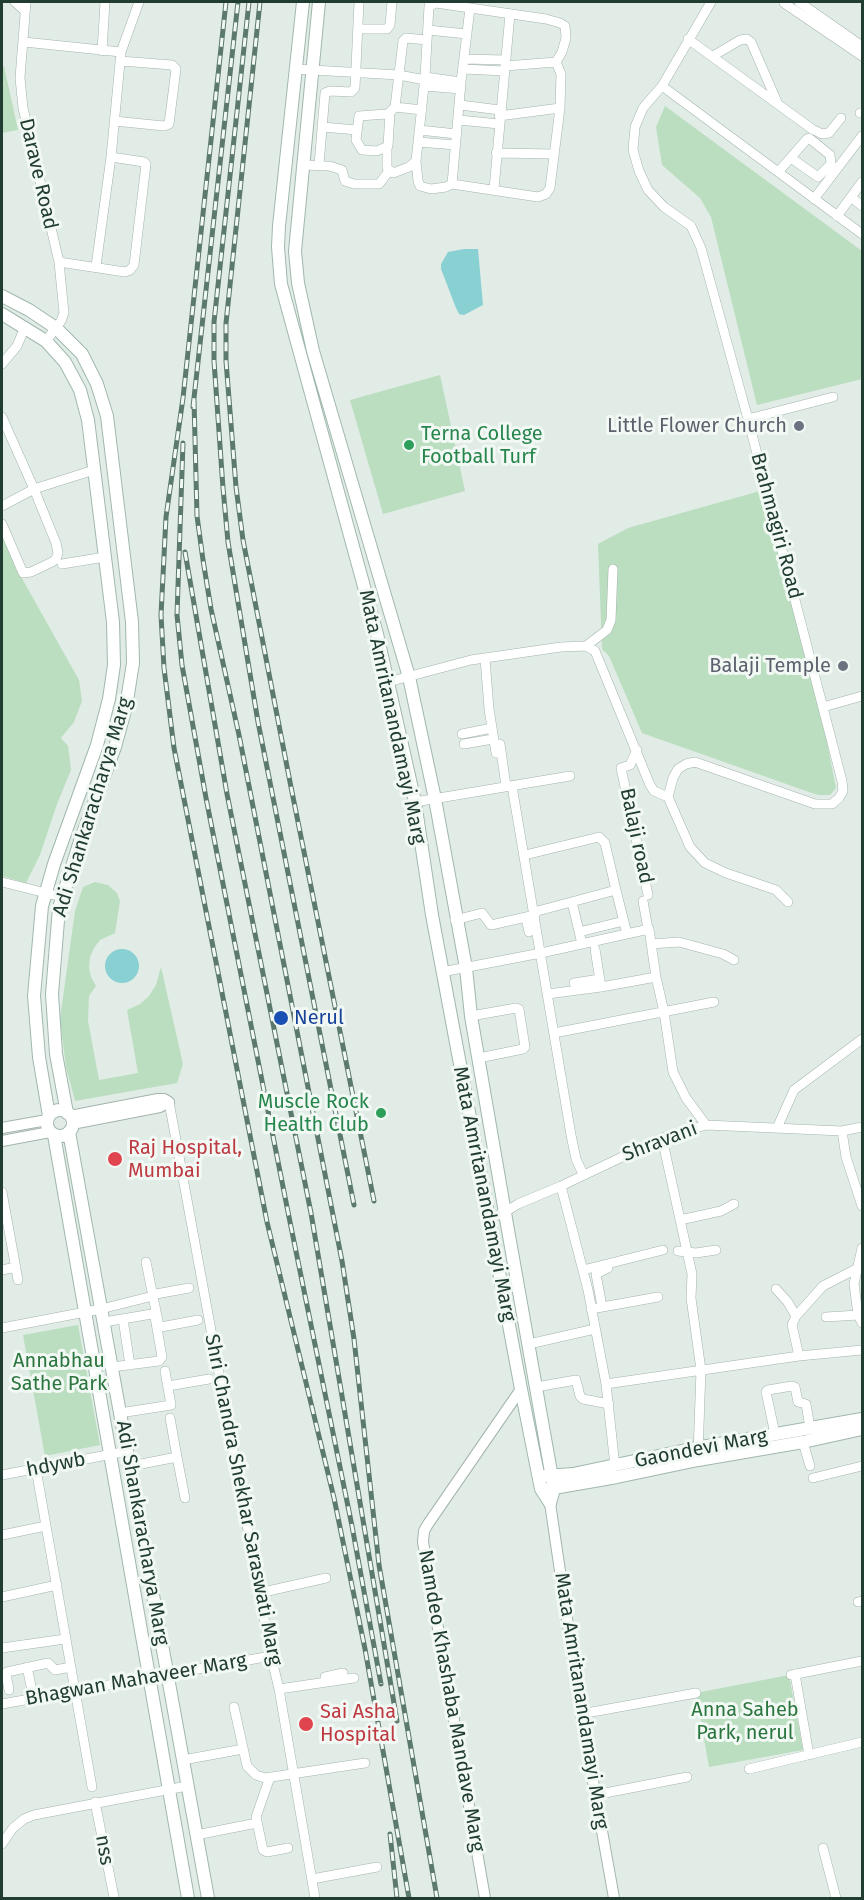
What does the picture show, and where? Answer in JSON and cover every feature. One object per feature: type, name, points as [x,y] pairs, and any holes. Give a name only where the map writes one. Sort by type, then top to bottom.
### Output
[{"type":"main road","name":"Mata Amritanandamayi Marg","points":[[303,2],[279,226],[281,284],[377,634],[415,802],[442,972],[521,1389],[540,1483],[550,1503]]},
{"type":"main road","name":"Mata Amritanandamayi Marg","points":[[319,2],[296,251],[298,283],[313,351],[409,677],[435,799],[552,1475],[554,1489],[550,1503]]},
{"type":"main road","name":"Adi Shankaracharya Marg","points":[[2,296],[56,328],[82,354],[97,384],[107,416],[131,612],[133,663],[126,707],[115,747],[58,908],[52,994],[56,1054],[70,1121],[102,1315],[208,1899]]},
{"type":"main road","name":"Adi Shankaracharya Marg","points":[[2,314],[46,341],[65,362],[80,390],[88,420],[113,622],[114,665],[109,699],[97,745],[45,893],[34,996],[39,1057],[50,1126],[188,1899]]},
{"type":"main road","points":[[56,1111],[70,1121],[62,1136],[50,1126],[56,1111]]},
{"type":"main road","name":"Gaondevi Marg","points":[[540,1483],[554,1489],[775,1434],[862,1419]]},
{"type":"main road","name":"Gaondevi Marg","points":[[540,1483],[552,1475],[573,1474],[697,1454],[803,1442],[862,1430]]},
{"type":"street","points":[[15,2],[26,6]]},
{"type":"street","points":[[102,51],[105,2]]},
{"type":"street","points":[[96,266],[111,157],[121,57],[139,2]]},
{"type":"street","points":[[319,165],[325,93],[354,90],[360,2]]},
{"type":"street","points":[[359,29],[387,29],[390,26],[392,2]]},
{"type":"street","name":"Brahmagiri Road","points":[[668,797],[673,778],[678,770],[686,764],[695,762],[815,804],[832,804],[843,791],[748,419],[697,235],[683,218],[655,199],[642,179],[633,150],[635,127],[643,108],[662,86],[711,2]]},
{"type":"street","points":[[799,2],[851,43],[862,56]]},
{"type":"street","points":[[436,3],[560,23],[564,27],[566,38],[556,62],[561,74],[560,108],[550,188],[546,194],[538,197],[507,194],[494,189],[452,184],[430,189],[420,186],[416,161],[425,81],[429,6],[436,3]]},
{"type":"street","points":[[784,3],[851,43],[862,46]]},
{"type":"street","name":"Darave Road","points":[[26,6],[20,78],[23,108],[58,262],[64,313],[46,341]]},
{"type":"street","points":[[452,184],[470,8]]},
{"type":"street","points":[[494,189],[510,14]]},
{"type":"street","points":[[389,171],[387,147],[403,41],[406,38],[427,35],[467,34]]},
{"type":"street","points":[[688,39],[812,129],[822,134],[829,133],[841,118]]},
{"type":"street","points":[[713,56],[740,40],[747,39],[751,42],[778,104]]},
{"type":"street","points":[[24,42],[102,51],[121,57],[172,65],[176,69],[169,124],[164,126],[114,121]]},
{"type":"street","points":[[464,64],[505,66],[556,62]]},
{"type":"street","points":[[295,69],[399,75],[461,85]]},
{"type":"street","points":[[662,86],[862,234]]},
{"type":"street","points":[[460,105],[499,117]]},
{"type":"street","points":[[459,120],[560,108]]},
{"type":"street","points":[[387,147],[377,151],[362,150],[356,140],[358,116],[387,114],[393,110],[422,110]]},
{"type":"street","points":[[322,127],[357,130]]},
{"type":"street","points":[[419,130],[457,134]]},
{"type":"street","points":[[814,199],[839,161],[862,136]]},
{"type":"street","points":[[778,172],[807,140],[811,138],[830,155],[831,164],[818,177],[791,158]]},
{"type":"street","points":[[418,142],[456,146]]},
{"type":"street","points":[[496,153],[554,154]]},
{"type":"street","points":[[58,262],[125,272],[134,265],[146,164],[111,157]]},
{"type":"street","points":[[389,171],[400,172],[416,161]]},
{"type":"street","points":[[304,165],[319,165],[342,170],[345,181],[354,184],[379,184],[389,171]]},
{"type":"street","points":[[837,216],[862,182]]},
{"type":"street","points":[[851,197],[862,206]]},
{"type":"street","points":[[2,364],[17,346],[25,327]]},
{"type":"street","points":[[748,419],[833,397]]},
{"type":"street","points":[[2,422],[34,489],[58,553],[52,562],[31,572],[23,573],[2,524]]},
{"type":"street","points":[[2,506],[34,489],[94,470]]},
{"type":"street","points":[[62,564],[105,557]]},
{"type":"street","points":[[586,646],[607,630],[611,620],[613,568]]},
{"type":"street","points":[[388,682],[471,660],[561,647],[586,646],[595,651],[654,791],[668,797],[690,847],[705,862],[726,873],[771,887],[788,902]]},
{"type":"street","points":[[485,658],[496,753]]},
{"type":"street","points":[[823,706],[862,696]]},
{"type":"street","points":[[494,708],[525,855],[532,915],[541,953],[571,1135],[576,1159],[583,1174]]},
{"type":"street","points":[[462,734],[493,734]]},
{"type":"street","points":[[464,744],[493,734]]},
{"type":"street","name":"Balaji road","points":[[637,750],[630,765],[621,768],[646,898],[648,929]]},
{"type":"street","points":[[415,802],[570,776]]},
{"type":"street","points":[[525,855],[599,837],[605,843],[628,933]]},
{"type":"street","points":[[2,882],[62,897]]},
{"type":"street","points":[[455,920],[482,913],[491,926],[616,890]]},
{"type":"street","points":[[572,902],[582,944]]},
{"type":"street","points":[[622,907],[628,933]]},
{"type":"street","points":[[529,932],[532,915]]},
{"type":"street","points":[[583,931],[624,921]]},
{"type":"street","points":[[442,972],[648,929],[673,1072],[686,1098],[706,1125]]},
{"type":"street","points":[[651,944],[679,942],[723,954],[734,960]]},
{"type":"street","points":[[595,949],[601,983]]},
{"type":"street","points":[[548,994],[601,983],[656,977]]},
{"type":"street","points":[[574,983],[601,983]]},
{"type":"street","points":[[554,1033],[714,1002]]},
{"type":"street","points":[[471,1016],[519,1009],[525,1047],[479,1058]]},
{"type":"street","points":[[777,1128],[794,1090],[862,1039]]},
{"type":"street","name":"Shri Chandra Shekhar Saraswati Marg","points":[[70,1121],[158,1099],[169,1102],[278,1687],[315,1899]]},
{"type":"street","name":"Shravani","points":[[489,1219],[662,1138],[706,1125],[842,1131],[862,1127]]},
{"type":"street","points":[[2,1128],[50,1126]]},
{"type":"street","points":[[2,1140],[50,1126]]},
{"type":"street","points":[[842,1131],[846,1157],[862,1206]]},
{"type":"street","points":[[662,1138],[680,1220],[682,1251],[692,1274],[691,1298],[701,1370],[697,1454]]},
{"type":"street","points":[[561,1186],[591,1309],[615,1466]]},
{"type":"street","points":[[2,1192],[18,1280]]},
{"type":"street","points":[[680,1220],[721,1211],[734,1204]]},
{"type":"street","points":[[826,1317],[860,1319],[854,1284],[862,1248]]},
{"type":"street","points":[[583,1270],[597,1269],[663,1250]]},
{"type":"street","points":[[682,1251],[696,1253],[716,1250]]},
{"type":"street","points":[[146,1262],[158,1323],[161,1327],[198,1320]]},
{"type":"street","points":[[2,1270],[16,1267]]},
{"type":"street","points":[[799,1356],[792,1325],[796,1316],[823,1286],[858,1268]]},
{"type":"street","points":[[597,1269],[601,1301]]},
{"type":"street","points":[[102,1315],[156,1294],[189,1288]]},
{"type":"street","points":[[776,1289],[796,1316]]},
{"type":"street","points":[[591,1309],[658,1297]]},
{"type":"street","points":[[2,1328],[85,1312],[123,1319],[152,1314],[155,1317],[162,1357],[159,1361],[112,1367]]},
{"type":"street","points":[[123,1319],[130,1365]]},
{"type":"street","points":[[529,1344],[593,1330]]},
{"type":"street","points":[[593,1330],[606,1384],[606,1404]]},
{"type":"street","points":[[606,1384],[799,1356],[862,1350]]},
{"type":"street","points":[[165,1371],[185,1498]]},
{"type":"street","points":[[168,1386],[209,1379]]},
{"type":"street","points":[[536,1388],[576,1380],[583,1399],[606,1404]]},
{"type":"street","points":[[775,1434],[766,1392],[768,1390],[795,1387],[798,1402],[806,1404],[810,1428]]},
{"type":"street","name":"Namdeo Khashaba Mandave Marg","points":[[485,1899],[423,1542],[424,1531],[428,1524],[521,1389]]},
{"type":"street","points":[[120,1413],[171,1406]]},
{"type":"street","points":[[803,1442],[810,1466]]},
{"type":"street","name":"hdywb","points":[[2,1475],[128,1451]]},
{"type":"street","points":[[131,1466],[177,1457]]},
{"type":"street","points":[[813,1478],[862,1466]]},
{"type":"street","points":[[36,1469],[92,1787]]},
{"type":"street","name":"Mata Amritanandamayi Marg","points":[[550,1503],[581,1714],[614,1899]]},
{"type":"street","points":[[2,1535],[46,1526]]},
{"type":"street","points":[[259,1593],[326,1578]]},
{"type":"street","points":[[2,1597],[57,1585]]},
{"type":"street","points":[[2,1648],[65,1639]]},
{"type":"street","name":"Bhagwan Mahaveer Marg","points":[[2,1704],[271,1656]]},
{"type":"street","points":[[809,1755],[792,1675],[862,1661]]},
{"type":"street","points":[[9,1690],[6,1673],[48,1663],[55,1670],[71,1667]]},
{"type":"street","points":[[27,1667],[31,1686]]},
{"type":"street","points":[[278,1687],[343,1673]]},
{"type":"street","points":[[278,1687],[354,1678]]},
{"type":"street","points":[[581,1714],[696,1693]]},
{"type":"street","points":[[234,1707],[247,1766],[265,1778],[365,1763]]},
{"type":"street","points":[[749,1769],[862,1742]]},
{"type":"street","points":[[183,1760],[243,1749]]},
{"type":"street","points":[[270,1777],[258,1810],[257,1823],[263,1850],[267,1852],[288,1848]]},
{"type":"street","points":[[595,1795],[687,1777]]},
{"type":"street","points":[[2,1844],[13,1828],[24,1819],[34,1815],[187,1786]]},
{"type":"street","name":"nss","points":[[95,1802],[114,1897]]},
{"type":"street","points":[[196,1835],[257,1823]]},
{"type":"street","points":[[823,1848],[836,1899]]},
{"type":"street","points":[[312,1879],[377,1867]]},
{"type":"green space","points":[[4,66],[18,130],[2,133],[2,67]]},
{"type":"green space","points":[[665,106],[862,251],[862,379],[757,405],[711,217],[700,198],[662,165],[656,127]]},
{"type":"green space","name":"Terna College Football Turf","points":[[440,375],[465,491],[383,514],[350,400]]},
{"type":"green space","points":[[760,491],[812,665],[836,788],[830,795],[809,792],[642,733],[609,656],[602,649],[598,544],[628,528]]},
{"type":"green space","points":[[2,533],[19,573],[79,680],[82,701],[74,722],[61,738],[68,746],[71,770],[40,855],[26,883],[2,876]]},
{"type":"green space","points":[[95,882],[108,885],[117,893],[120,901],[115,933],[100,940],[90,957],[89,968],[96,986],[89,996],[88,1021],[99,1080],[138,1073],[127,1010],[140,1004],[149,996],[156,985],[161,967],[183,1064],[177,1083],[75,1101],[66,1067],[60,1019],[75,911],[83,887]]},
{"type":"green space","name":"Annabhau Sathe Park","points":[[78,1325],[100,1445],[45,1456],[23,1335]]},
{"type":"green space","name":"Anna Saheb Park, nerul","points":[[789,1675],[803,1750],[709,1767],[696,1693]]},
{"type":"water","points":[[478,249],[483,305],[464,315],[459,314],[456,308],[441,264],[448,252]]},
{"type":"water","points":[[122,949],[134,954],[139,966],[134,978],[122,983],[110,978],[105,966],[110,954]]},
{"type":"railway","points":[[226,2],[183,398],[166,517],[161,615],[164,668],[174,748],[267,1222],[334,1498],[365,1649],[409,1898]]},
{"type":"railway","points":[[193,407],[238,2]]},
{"type":"railway","points":[[249,2],[214,322],[214,361],[223,488],[228,542],[258,722],[354,1205]]},
{"type":"railway","points":[[260,2],[226,323],[226,361],[236,487],[243,540],[374,1201]]},
{"type":"railway","points":[[194,400],[197,516],[203,560],[342,1261],[354,1339],[379,1565],[437,1898]]},
{"type":"railway","points":[[183,443],[177,615],[182,665],[206,798],[352,1526],[381,1684]]},
{"type":"railway","points":[[185,552],[227,794],[311,1213],[397,1721]]},
{"type":"railway","points":[[390,1834],[397,1898]]},
{"type":"place","name":"Little Flower Church","points":[[799,426]]},
{"type":"place","name":"Terna College Football Turf","points":[[409,445]]},
{"type":"place","name":"Balaji Temple","points":[[843,666]]},
{"type":"place","name":"Nerul","points":[[281,1018]]},
{"type":"place","name":"Muscle Rock Health Club","points":[[381,1113]]},
{"type":"place","name":"Raj Hospital, Mumbai","points":[[115,1159]]},
{"type":"place","name":"Sai Asha Hospital","points":[[306,1724]]}]
